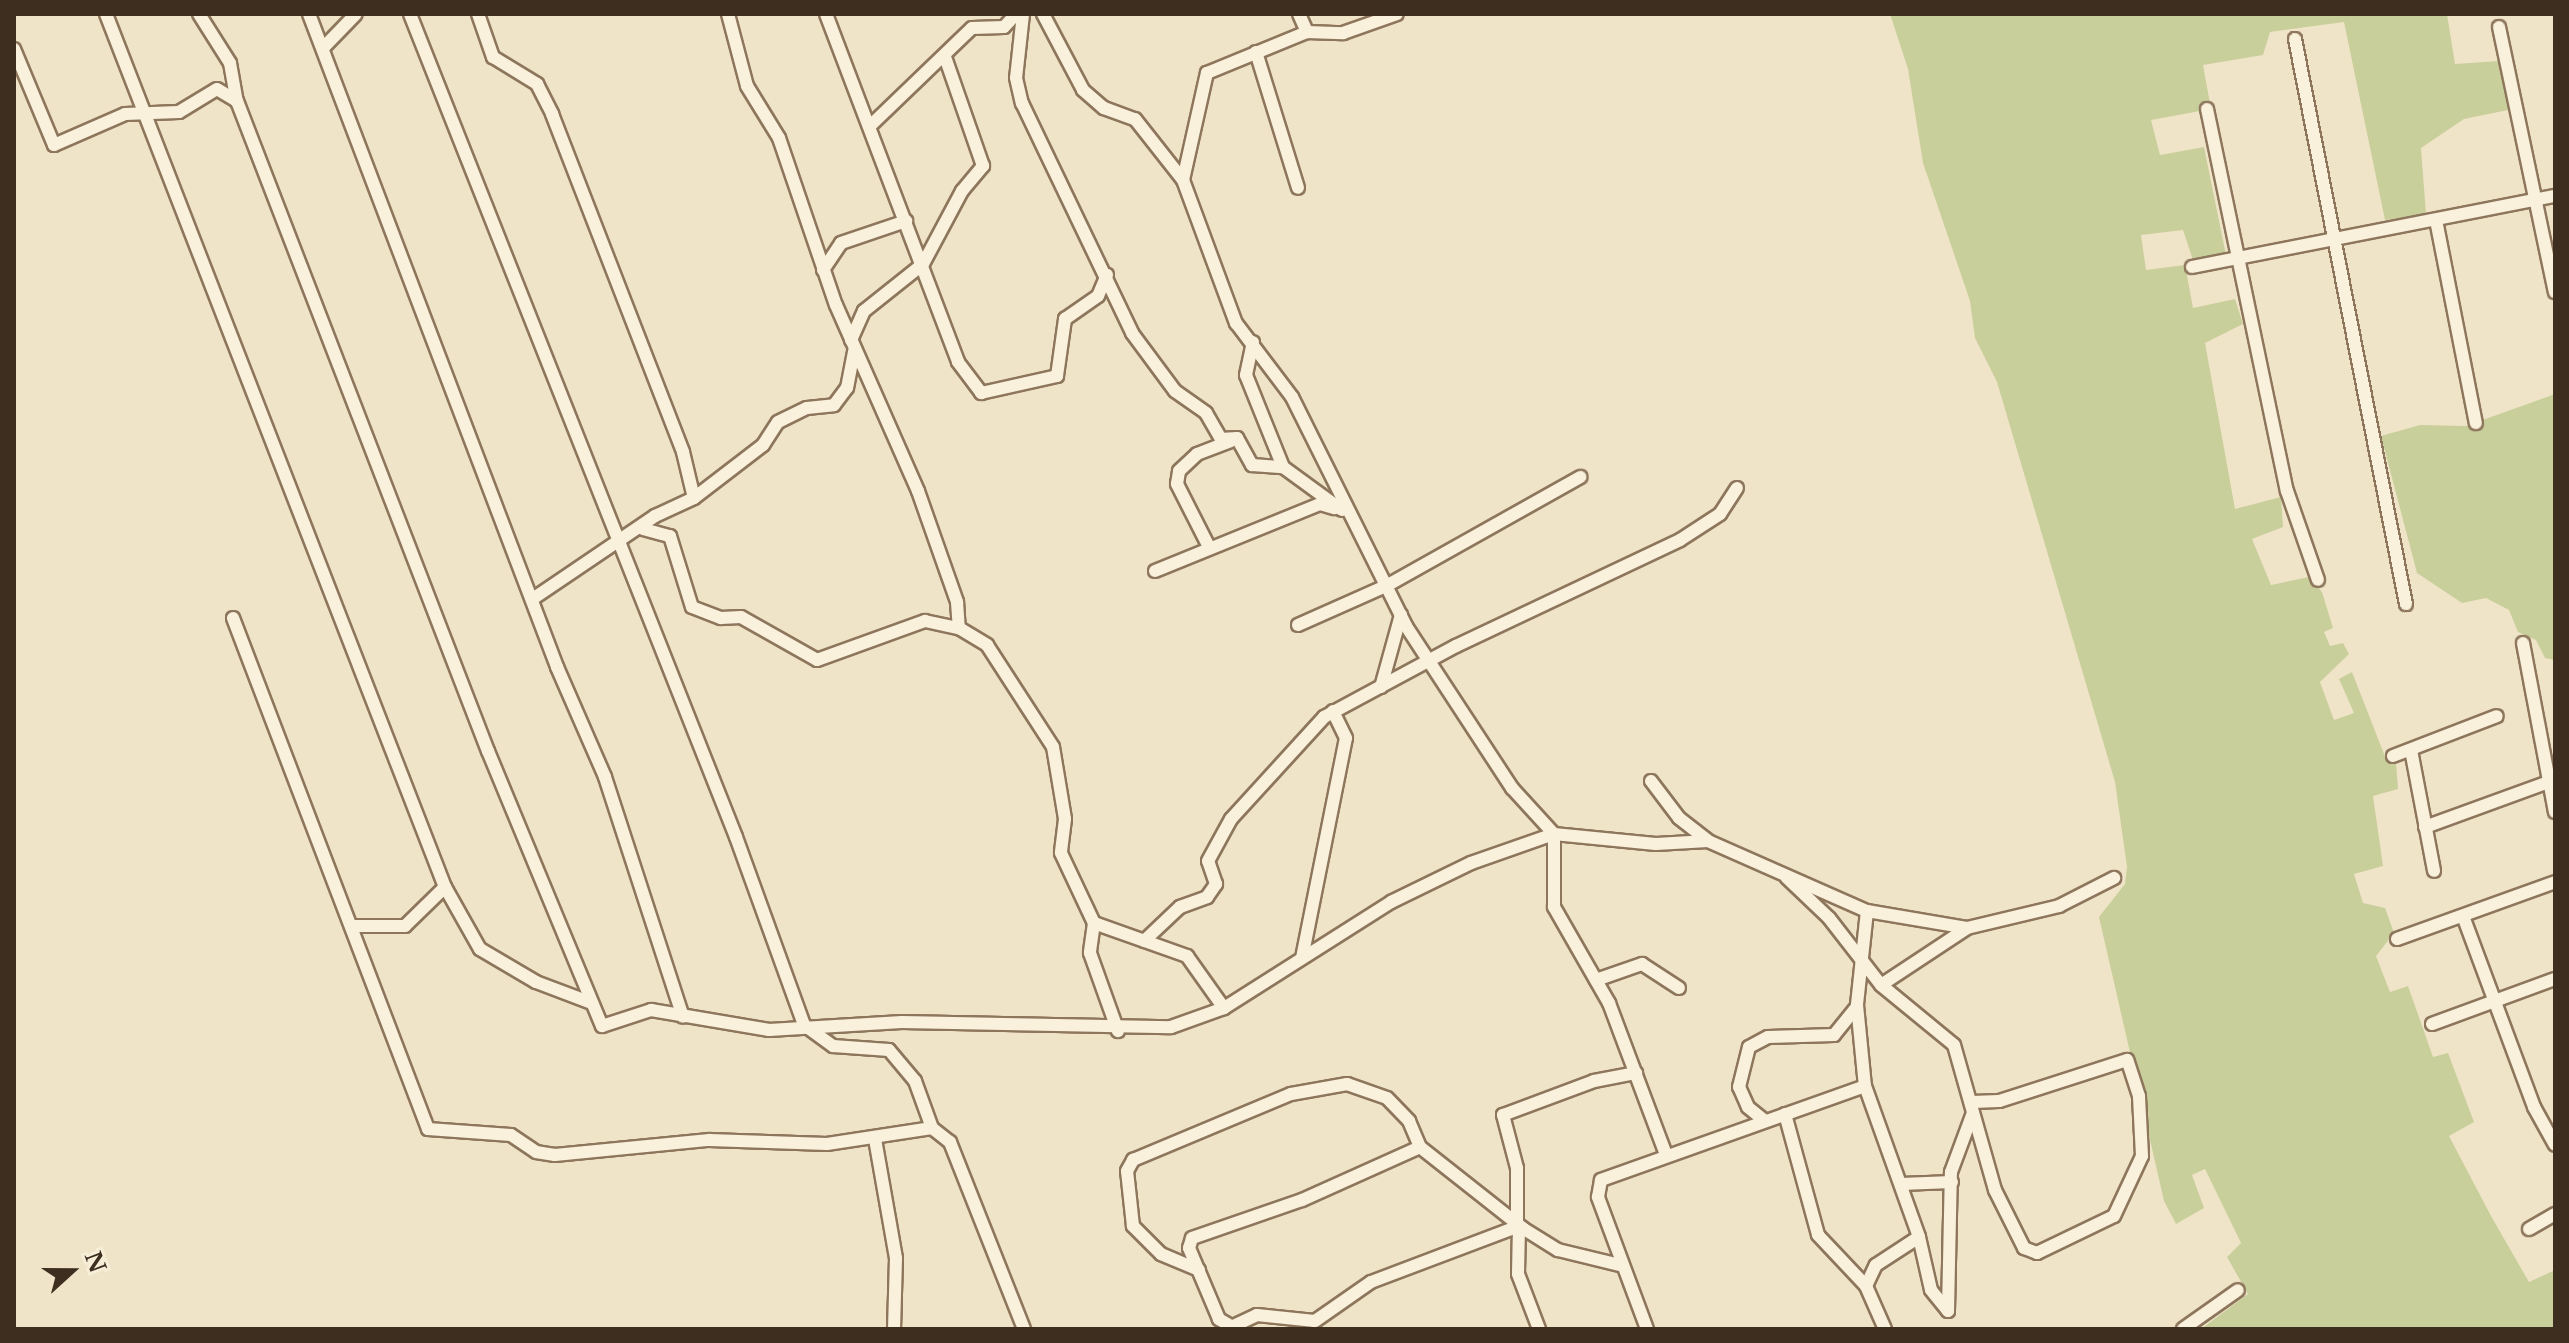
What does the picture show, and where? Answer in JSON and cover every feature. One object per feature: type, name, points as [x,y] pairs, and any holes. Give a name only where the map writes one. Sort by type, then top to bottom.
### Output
[{"type":"street","points":[[106,14],[445,887],[480,949],[536,982],[589,1002]]},
{"type":"street","points":[[199,14],[230,63],[237,101],[589,1002],[602,1026],[641,1011],[732,1028],[1014,1022],[1118,1031],[1171,1027],[1224,1008],[1427,884],[1554,834],[1656,844],[1708,841]]},
{"type":"street","points":[[309,14],[648,898],[683,1017]]},
{"type":"street","points":[[323,48],[356,14]]},
{"type":"street","points":[[410,14],[617,544],[736,837],[804,1025],[833,1046],[889,1050],[915,1081],[932,1128],[950,1142],[1024,1329]]},
{"type":"street","points":[[478,14],[493,57],[537,84],[552,114],[683,452],[694,498]]},
{"type":"street","points":[[728,14],[747,86],[779,138],[823,270],[918,491],[957,602],[959,628]]},
{"type":"street","points":[[826,14],[958,362],[988,394],[1031,378],[1057,376],[1065,319],[1098,296],[1107,275]]},
{"type":"street","points":[[870,126],[972,28],[1004,27],[1016,14]]},
{"type":"street","points":[[1023,14],[1016,78],[1022,103],[1107,275],[1126,323],[1175,391],[1206,413],[1221,439],[1237,438]]},
{"type":"street","points":[[1043,14],[1083,90],[1104,108],[1135,119],[1183,180],[1236,323],[1292,397],[1345,512],[1374,552],[1401,615],[1512,788],[1554,834],[1554,907],[1596,980],[1636,1073],[1666,1155]]},
{"type":"street","points":[[1299,14],[1307,32]]},
{"type":"street","points":[[1183,180],[1207,73],[1307,32],[1343,33],[1397,14]]},
{"type":"street","points":[[2499,27],[2555,292]]},
{"type":"street","points":[[2295,39],[2406,604]]},
{"type":"street","points":[[14,49],[54,145],[146,112],[179,112],[217,89],[237,101]]},
{"type":"street","points":[[1256,52],[1298,188]]},
{"type":"street","points":[[534,598],[643,529],[655,516],[694,498],[763,445],[778,422],[807,408],[834,405],[847,388],[853,345],[864,311],[923,264],[984,158],[945,57]]},
{"type":"street","points":[[2207,109],[2287,491],[2318,580]]},
{"type":"street","points":[[2192,267],[2555,196]]},
{"type":"street","points":[[2436,220],[2476,423]]},
{"type":"street","points":[[823,270],[841,243],[906,221]]},
{"type":"street","points":[[1253,342],[1246,375],[1283,467],[1345,512]]},
{"type":"street","points":[[1237,438],[1252,465],[1283,467]]},
{"type":"street","points":[[1209,547],[1177,484],[1179,471],[1197,454],[1237,438]]},
{"type":"street","points":[[1298,625],[1386,586],[1580,477]]},
{"type":"street","points":[[1144,941],[1180,907],[1207,897],[1216,884],[1208,861],[1231,819],[1333,711],[1429,660],[1680,540],[1720,514],[1737,488]]},
{"type":"street","points":[[1155,571],[1320,504],[1345,512]]},
{"type":"street","points":[[643,529],[670,536],[692,607],[721,618],[741,617],[817,660],[925,621],[959,628],[987,645],[1034,709],[1053,747],[1065,819],[1061,853],[1094,923],[1090,953],[1118,1031]]},
{"type":"street","points":[[1381,687],[1401,615]]},
{"type":"street","points":[[233,618],[355,926],[413,1095],[433,1131],[511,1135],[536,1152],[555,1155],[637,1142],[875,1139],[932,1128]]},
{"type":"street","points":[[2523,643],[2552,780],[2555,812]]},
{"type":"street","points":[[1302,958],[1346,738],[1333,711]]},
{"type":"street","points":[[2393,756],[2497,716]]},
{"type":"street","points":[[2411,750],[2434,871]]},
{"type":"street","points":[[2425,827],[2552,780]]},
{"type":"street","points":[[1651,781],[1679,818],[1708,841],[1867,911],[1967,928]]},
{"type":"street","points":[[1781,872],[1829,918],[1862,965],[1881,985],[1954,1045],[1972,1107],[2007,1223],[2027,1251],[2037,1253],[2114,1216],[2142,1156],[2139,1096],[2127,1060],[1972,1107]]},
{"type":"street","points":[[1881,985],[1967,928],[2049,910],[2114,878]]},
{"type":"street","points":[[2397,939],[2555,882]]},
{"type":"street","points":[[355,926],[405,926],[445,887]]},
{"type":"street","points":[[1867,911],[1857,1005],[1865,1086],[1919,1237],[1931,1290],[1948,1311],[1954,1157],[1972,1107]]},
{"type":"street","points":[[2463,916],[2555,1145]]},
{"type":"street","points":[[1094,923],[1197,963],[1224,1008]]},
{"type":"street","points":[[1596,980],[1642,964],[1679,988]]},
{"type":"street","points":[[2432,1024],[2555,979]]},
{"type":"street","points":[[1765,1121],[1748,1107],[1739,1087],[1749,1047],[1768,1037],[1834,1035],[1857,1005]]},
{"type":"street","points":[[1517,1222],[1517,1168],[1503,1115],[1594,1081],[1636,1073]]},
{"type":"street","points":[[1199,1270],[1161,1254],[1133,1226],[1127,1171],[1137,1156],[1291,1094],[1347,1084],[1387,1098],[1409,1121],[1420,1147],[1558,1250],[1620,1265]]},
{"type":"street","points":[[1647,1329],[1620,1265],[1598,1197],[1601,1180],[1865,1086]]},
{"type":"street","points":[[1785,1114],[1818,1235],[1866,1286],[1885,1329]]},
{"type":"street","points":[[875,1139],[896,1258],[894,1329]]},
{"type":"street","points":[[1420,1147],[1302,1200],[1192,1238],[1189,1248],[1219,1319],[1233,1328],[1257,1315],[1315,1321],[1371,1282],[1519,1226],[1518,1274],[1539,1329]]},
{"type":"street","points":[[1901,1184],[1952,1182]]},
{"type":"street","points":[[2529,1229],[2555,1214]]},
{"type":"street","points":[[1866,1286],[1876,1265],[1919,1237]]},
{"type":"street","points":[[2183,1329],[2238,1290]]},
{"type":"green space","points":[[1890,14],[2447,14],[2455,64],[2499,61],[2508,110],[2464,119],[2421,148],[2426,214],[2385,220],[2344,22],[2270,32],[2263,55],[2203,65],[2211,109],[2151,120],[2160,155],[2204,147],[2226,255],[2193,260],[2183,230],[2141,235],[2146,270],[2185,265],[2193,308],[2235,299],[2243,324],[2205,343],[2235,509],[2281,497],[2283,527],[2252,539],[2271,585],[2309,577],[2322,592],[2333,628],[2324,632],[2330,646],[2343,643],[2349,654],[2320,682],[2334,720],[2354,713],[2339,679],[2352,672],[2386,759],[2396,763],[2398,789],[2373,796],[2383,866],[2354,874],[2363,903],[2385,908],[2394,933],[2376,956],[2390,992],[2408,986],[2433,1057],[2448,1053],[2474,1122],[2449,1136],[2491,1216],[2529,1282],[2555,1270],[2555,1329],[2201,1329],[2248,1294],[2227,1257],[2241,1243],[2205,1169],[2192,1175],[2204,1208],[2176,1224],[2164,1201],[2099,917],[2125,884],[2127,867],[2115,782],[1997,382],[1975,338],[1970,301],[1923,163],[1908,69]]},
{"type":"green space","points":[[2555,394],[2555,660],[2545,658],[2536,640],[2518,632],[2509,610],[2486,598],[2462,603],[2417,573],[2381,436],[2420,425],[2466,426]]}]
